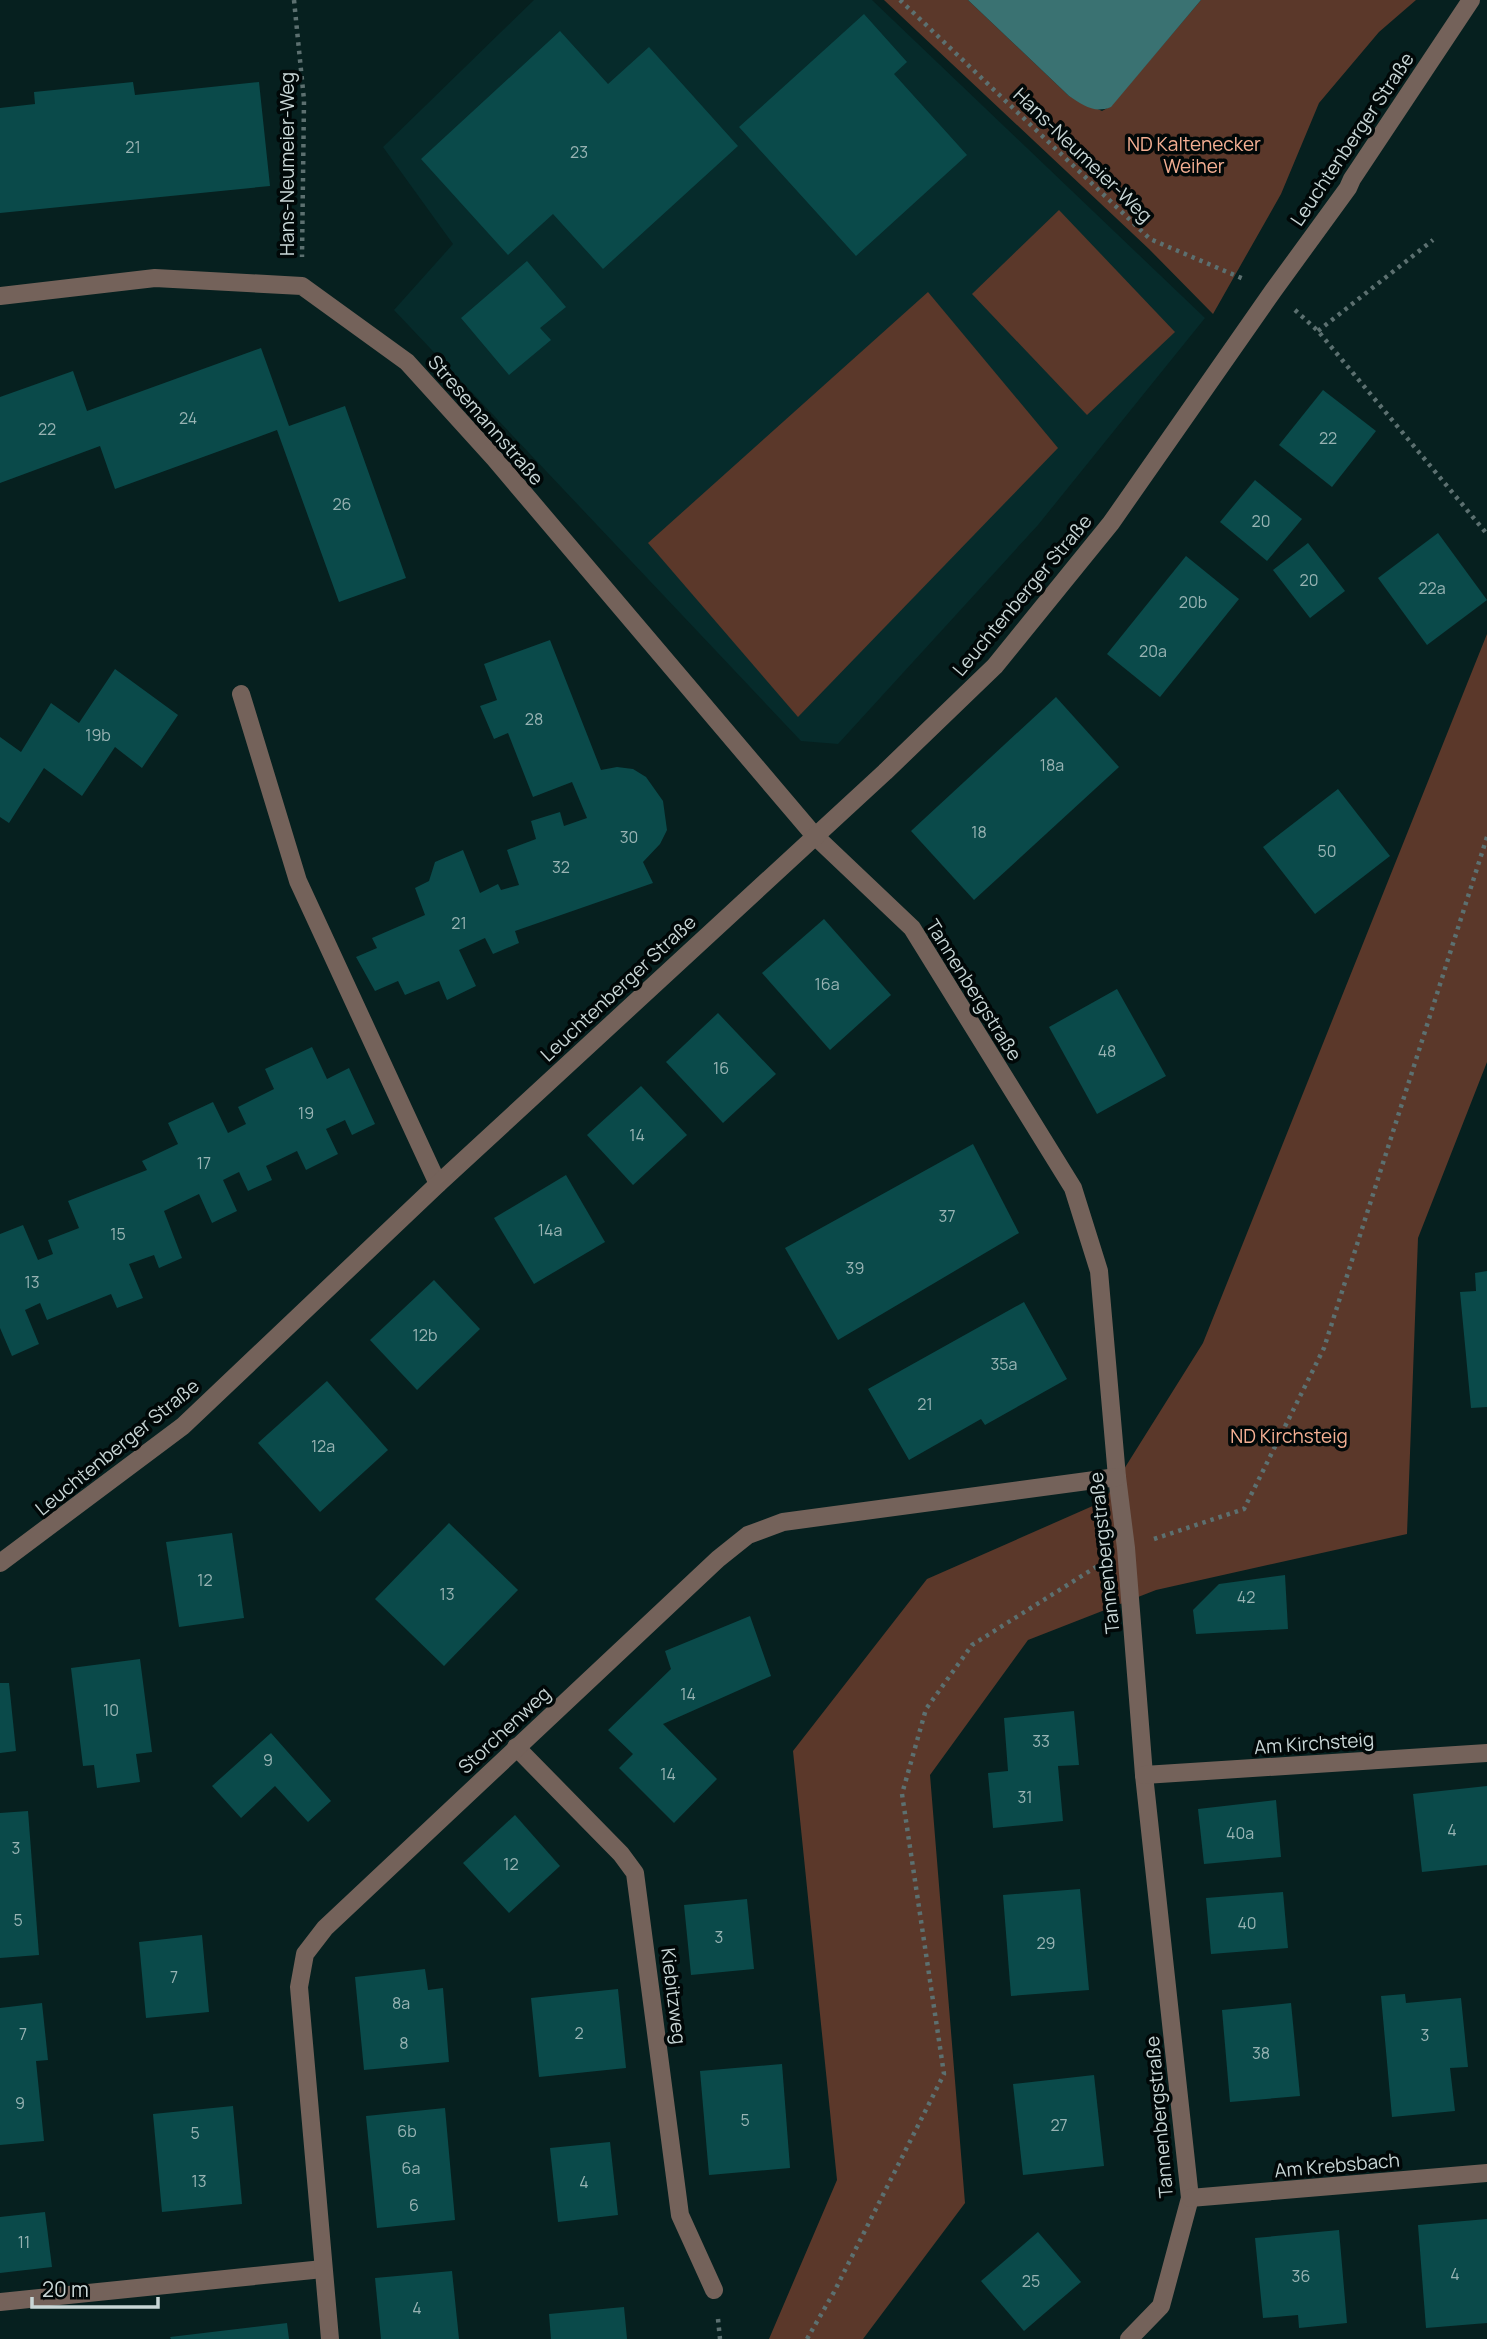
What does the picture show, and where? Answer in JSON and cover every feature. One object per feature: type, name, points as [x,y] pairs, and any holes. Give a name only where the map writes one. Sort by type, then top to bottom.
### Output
[{"type":"street","name":"Leuchtenberger Straße","points":[[0,1563],[183,1426],[438,1184],[885,772],[995,666],[1111,523],[1348,188],[1352,178],[1471,0]]},
{"type":"street","points":[[0,296],[155,278],[302,286]]},
{"type":"street","name":"Stresemannstraße","points":[[302,286],[407,362],[494,458],[814,835]]},
{"type":"street","points":[[241,694],[298,881],[438,1184]]},
{"type":"street","name":"Tannenbergstraße","points":[[814,835],[912,928],[1073,1188],[1099,1271],[1126,1548],[1144,1775],[1190,2198],[1161,2306],[1129,2339]]},
{"type":"street","name":"Storchenweg","points":[[330,2339],[299,1987],[306,1954],[325,1928],[718,1559],[748,1535],[783,1522],[1117,1477]]},
{"type":"street","name":"Kiebitzweg","points":[[516,1747],[621,1854],[635,1873],[680,2215],[714,2290]]},
{"type":"street","name":"Am Kirchsteig","points":[[1144,1775],[1487,1753]]},
{"type":"street","name":"Am Krebsbach","points":[[1190,2198],[1487,2173]]},
{"type":"street","points":[[0,2302],[323,2269]]},
{"type":"path","name":"Hans-Neumeier-Weg","points":[[294,0],[304,100],[302,286]]},
{"type":"path","name":"Hans-Neumeier-Weg","points":[[900,0],[1150,239],[1273,291],[1318,331],[1487,534]]},
{"type":"path","points":[[1318,331],[1433,240]]},
{"type":"shaded area","points":[[534,0],[872,0],[1205,318],[1038,525],[838,744],[801,741],[394,310],[453,244],[383,147]]},
{"type":"shaded area","points":[[968,0],[1201,0],[1111,107],[1099,109],[1089,107],[1069,96]]},
{"type":"green space","name":"ND Kaltenecker Weiher","points":[[884,0],[968,0],[1069,96],[1102,111],[1111,106],[1201,0],[1416,0],[1379,32],[1319,103],[1281,194],[1213,314],[1149,249]]},
{"type":"green space","points":[[1059,210],[1175,332],[1087,415],[972,294]]},
{"type":"green space","points":[[928,292],[1058,448],[798,717],[648,543]]},
{"type":"green space","name":"ND Kirchsteig","points":[[1487,634],[1487,1062],[1418,1238],[1407,1534],[1156,1590],[1028,1640],[930,1775],[965,2203],[863,2339],[769,2339],[837,2180],[793,1751],[927,1579],[1104,1501],[1203,1343]]},
{"type":"building","points":[[864,14],[907,62],[894,74],[967,155],[856,256],[739,127]]},
{"type":"building","points":[[560,31],[608,84],[649,47],[738,146],[603,269],[553,214],[508,255],[421,159]]},
{"type":"building","points":[[133,82],[135,95],[259,82],[270,186],[0,213],[0,108],[35,104],[34,92]]},
{"type":"building","points":[[527,261],[566,307],[540,328],[551,340],[509,375],[461,318]]},
{"type":"building","points":[[261,348],[289,426],[345,406],[406,578],[339,602],[277,430],[115,489],[100,446],[0,483],[0,397],[73,371],[87,411]]},
{"type":"building","points":[[1323,390],[1376,431],[1332,487],[1279,445]]},
{"type":"building","points":[[1255,480],[1302,519],[1267,561],[1220,522]]},
{"type":"building","points":[[1438,533],[1487,600],[1427,645],[1378,578]]},
{"type":"building","points":[[1308,543],[1345,591],[1310,618],[1273,570]]},
{"type":"building","points":[[1186,556],[1239,599],[1160,697],[1107,654]]},
{"type":"building","points":[[550,640],[601,770],[617,767],[633,769],[646,777],[663,801],[667,830],[660,844],[643,862],[653,883],[515,931],[519,943],[493,954],[485,938],[459,950],[476,986],[447,1000],[439,981],[405,995],[398,981],[375,991],[356,957],[377,948],[372,938],[425,915],[415,888],[429,881],[435,862],[463,850],[480,893],[498,884],[501,890],[519,885],[507,850],[536,839],[531,821],[560,812],[564,826],[587,818],[572,782],[533,797],[508,733],[494,739],[480,706],[497,700],[484,664]]},
{"type":"building","points":[[115,669],[178,715],[142,768],[115,747],[82,796],[44,768],[9,823],[0,817],[0,737],[21,752],[51,703],[79,723]]},
{"type":"building","points":[[1056,697],[1119,767],[974,900],[911,831]]},
{"type":"building","points":[[1338,789],[1390,856],[1315,914],[1263,847]]},
{"type":"building","points":[[824,919],[891,995],[830,1050],[762,973]]},
{"type":"building","points":[[1117,989],[1166,1076],[1097,1114],[1049,1027]]},
{"type":"building","points":[[718,1013],[776,1074],[723,1123],[666,1062]]},
{"type":"building","points":[[312,1047],[327,1079],[349,1068],[375,1124],[352,1135],[345,1120],[326,1129],[338,1154],[306,1170],[297,1151],[266,1166],[272,1180],[248,1191],[239,1172],[223,1180],[237,1211],[212,1223],[199,1194],[164,1211],[182,1258],[159,1268],[154,1255],[129,1264],[143,1298],[117,1308],[111,1294],[47,1320],[40,1303],[25,1310],[39,1344],[12,1356],[0,1328],[0,1234],[23,1225],[38,1260],[53,1254],[48,1240],[79,1228],[68,1201],[147,1170],[142,1161],[178,1144],[168,1123],[213,1102],[228,1133],[246,1124],[238,1107],[274,1089],[265,1069]]},
{"type":"building","points":[[641,1086],[687,1135],[633,1185],[587,1135]]},
{"type":"building","points":[[973,1144],[1019,1233],[838,1340],[785,1248]]},
{"type":"building","points":[[566,1175],[605,1242],[534,1284],[494,1218]]},
{"type":"building","points":[[1487,1271],[1487,1407],[1471,1408],[1460,1292],[1476,1291],[1475,1273]]},
{"type":"building","points":[[434,1280],[480,1329],[417,1390],[370,1340]]},
{"type":"building","points":[[1024,1302],[1067,1379],[985,1425],[981,1419],[909,1460],[868,1389]]},
{"type":"building","points":[[327,1381],[388,1450],[320,1512],[258,1443]]},
{"type":"building","points":[[449,1523],[518,1590],[444,1666],[375,1599]]},
{"type":"building","points":[[232,1533],[244,1618],[179,1627],[166,1542]]},
{"type":"building","points":[[1285,1575],[1288,1629],[1196,1634],[1193,1610],[1219,1584]]},
{"type":"building","points":[[750,1616],[771,1676],[663,1724],[717,1779],[674,1823],[619,1768],[633,1754],[608,1730],[671,1669],[665,1651]]},
{"type":"building","points":[[140,1659],[152,1752],[136,1754],[140,1782],[97,1788],[94,1765],[83,1766],[71,1668]]},
{"type":"building","points":[[0,1683],[9,1683],[16,1751],[0,1753]]},
{"type":"building","points":[[1074,1711],[1079,1765],[1058,1766],[1063,1821],[993,1828],[988,1773],[1008,1771],[1004,1718]]},
{"type":"building","points":[[271,1733],[331,1801],[308,1822],[275,1786],[241,1818],[212,1786]]},
{"type":"building","points":[[1487,1786],[1487,1865],[1422,1872],[1413,1794]]},
{"type":"building","points":[[1276,1800],[1281,1857],[1204,1864],[1198,1809]]},
{"type":"building","points":[[28,1811],[39,1955],[0,1958],[0,1813]]},
{"type":"building","points":[[515,1815],[560,1866],[509,1913],[463,1863]]},
{"type":"building","points":[[1080,1889],[1089,1990],[1011,1996],[1003,1895]]},
{"type":"building","points":[[1283,1892],[1288,1948],[1211,1954],[1206,1898]]},
{"type":"building","points":[[747,1899],[754,1969],[691,1975],[684,1905]]},
{"type":"building","points":[[202,1935],[209,2012],[146,2018],[139,1942]]},
{"type":"building","points":[[425,1969],[428,1990],[443,1988],[449,2062],[364,2070],[355,1977]]},
{"type":"building","points":[[618,1989],[626,2068],[539,2077],[531,1998]]},
{"type":"building","points":[[1405,1994],[1406,2003],[1461,1998],[1468,2067],[1450,2068],[1455,2111],[1392,2117],[1381,1996]]},
{"type":"building","points":[[42,2003],[48,2060],[36,2061],[44,2141],[0,2145],[0,2008]]},
{"type":"building","points":[[1291,2003],[1300,2096],[1230,2102],[1222,2010]]},
{"type":"building","points":[[782,2064],[790,2168],[709,2175],[700,2071]]},
{"type":"building","points":[[1094,2075],[1104,2166],[1023,2175],[1013,2084]]},
{"type":"building","points":[[233,2106],[242,2204],[162,2212],[153,2114]]},
{"type":"building","points":[[445,2108],[455,2220],[377,2228],[366,2116]]},
{"type":"building","points":[[610,2142],[618,2215],[558,2222],[550,2148]]},
{"type":"building","points":[[45,2212],[52,2267],[0,2273],[0,2217]]},
{"type":"building","points":[[1487,2219],[1487,2323],[1426,2328],[1418,2225]]},
{"type":"building","points":[[1339,2230],[1347,2323],[1299,2328],[1298,2315],[1263,2318],[1255,2238]]},
{"type":"building","points":[[1038,2232],[1081,2282],[1024,2331],[981,2281]]},
{"type":"building","points":[[452,2271],[459,2339],[381,2339],[375,2278]]},
{"type":"building","points":[[624,2307],[627,2339],[551,2339],[549,2314]]},
{"type":"building","points":[[287,2323],[289,2339],[170,2337]]}]
